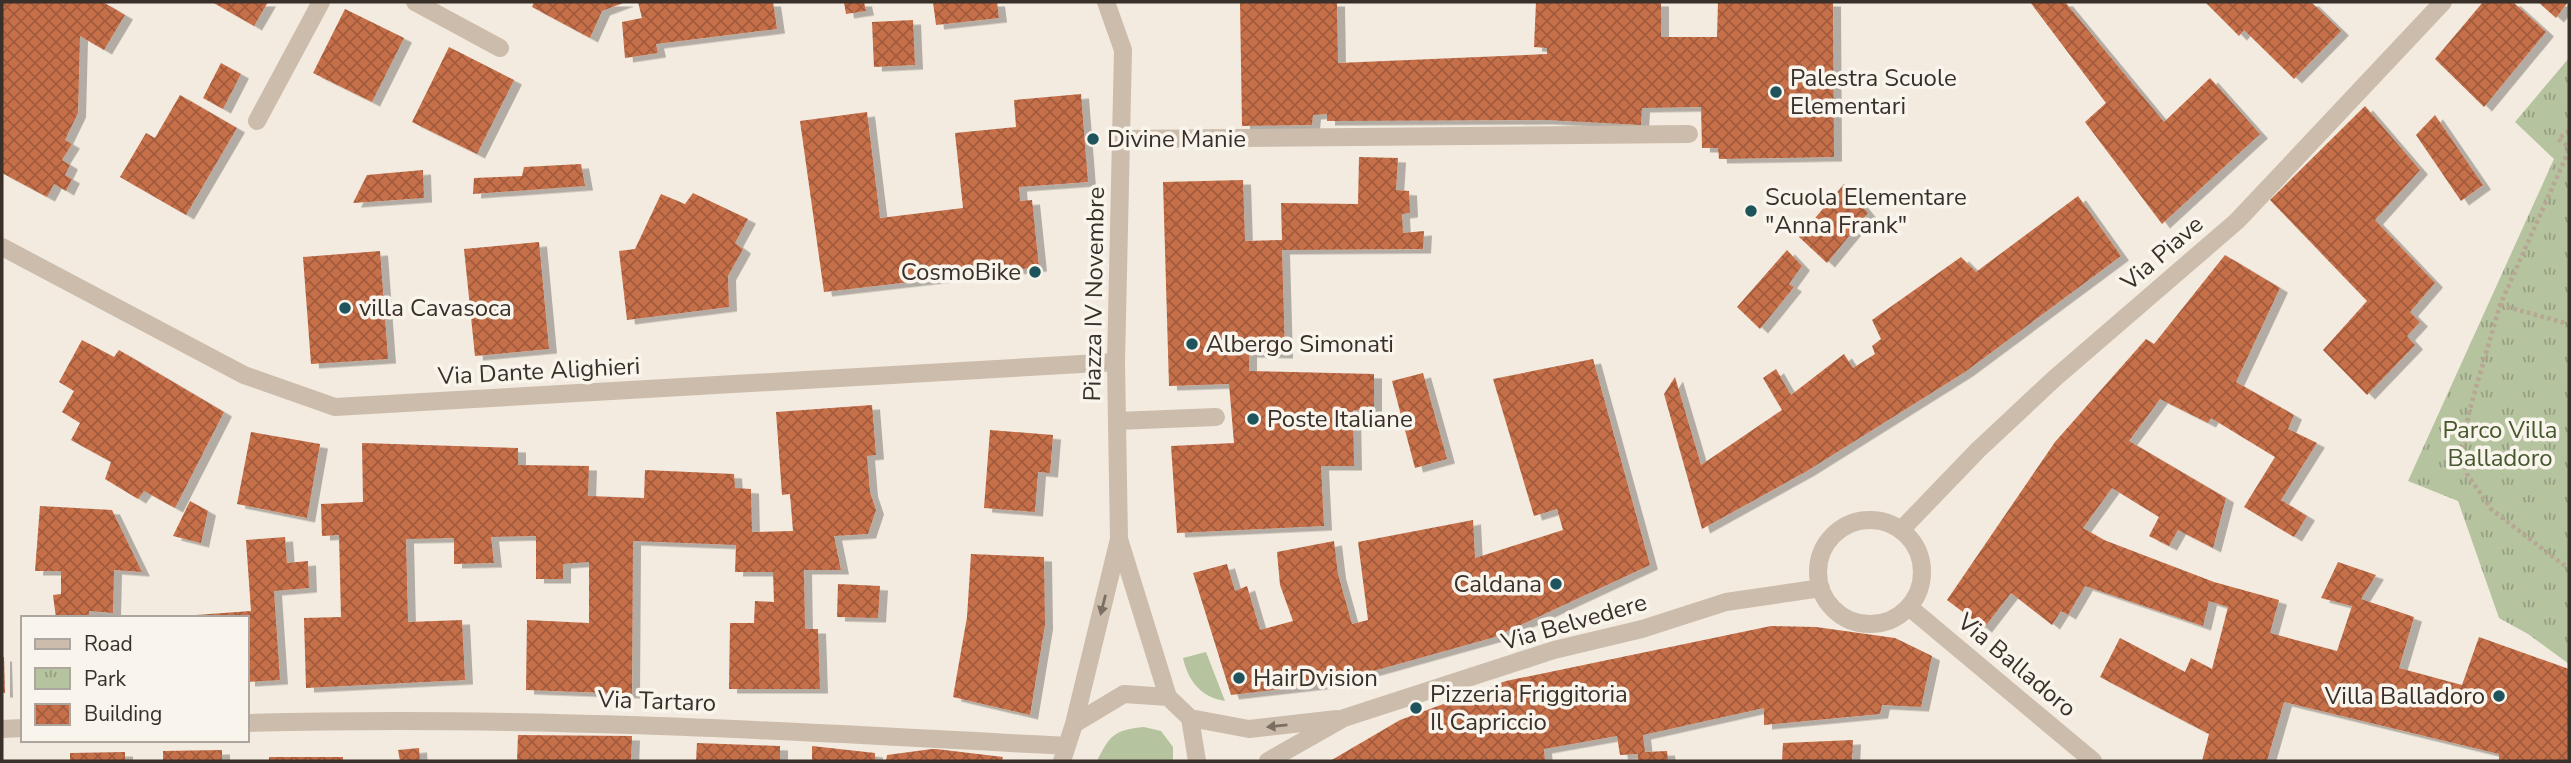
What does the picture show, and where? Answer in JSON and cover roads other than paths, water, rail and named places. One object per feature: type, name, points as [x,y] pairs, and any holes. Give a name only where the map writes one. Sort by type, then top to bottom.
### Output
[{"type":"street","points":[[257,121],[321,2]]},
{"type":"street","points":[[415,2],[500,48]]},
{"type":"street","name":"Piazza IV Novembre","points":[[1063,754],[1074,724],[1119,539],[1116,362],[1123,50],[1106,2]]},
{"type":"street","name":"Via Piave","points":[[1901,530],[1978,450],[2055,378],[2237,221],[2443,2]]},
{"type":"street","points":[[1121,139],[1689,134]]},
{"type":"street","name":"Via Dante Alighieri","points":[[2,247],[244,375],[335,407],[1116,362]]},
{"type":"street","points":[[1117,421],[1216,417]]},
{"type":"street","points":[[1871,520],[1887,522],[1901,530],[1913,542],[1921,558],[1919,592],[1909,607],[1895,618],[1878,624],[1859,623],[1843,616],[1829,604],[1821,588],[1818,572],[1821,556],[1840,530],[1871,520]]},
{"type":"street","name":"Piazza IV Novembre","points":[[1119,539],[1168,696],[1190,718]]},
{"type":"street","name":"Via Belvedere","points":[[1190,718],[1249,729],[1344,718],[1554,650],[1642,629],[1726,602],[1821,588]]},
{"type":"street","name":"Via Balladoro","points":[[1909,607],[2093,761]]},
{"type":"street","points":[[1074,724],[1124,694],[1168,696]]},
{"type":"street","points":[[1190,718],[1197,761]]},
{"type":"street","name":"Via Belvedere","points":[[1268,761],[1344,718]]},
{"type":"street","name":"Via Tartaro","points":[[248,723],[370,719],[681,725],[1063,754]]},
{"type":"street","points":[[2,729],[21,728]]},
{"type":"place","name":"Palestra Scuole Elementari","points":[[1776,92]]},
{"type":"place","name":"Divine Manie","points":[[1093,139]]},
{"type":"place","name":"Scuola Elementare \"Anna Frank\"","points":[[1751,211]]},
{"type":"place","name":"CosmoBike","points":[[1035,272]]},
{"type":"place","name":"villa Cavasoca","points":[[345,308]]},
{"type":"place","name":"Albergo Simonati","points":[[1192,344]]},
{"type":"place","name":"Poste Italiane","points":[[1253,419]]},
{"type":"place","name":"Caldana","points":[[1556,584]]},
{"type":"place","name":"HairDvision","points":[[1239,678]]},
{"type":"place","name":"Villa Balladoro","points":[[2499,696]]},
{"type":"place","name":"Pizzeria Friggitoria Il Capriccio","points":[[1416,708]]},
{"type":"park label","name":"Parco Villa Balladoro","points":[[2500,444]]}]
